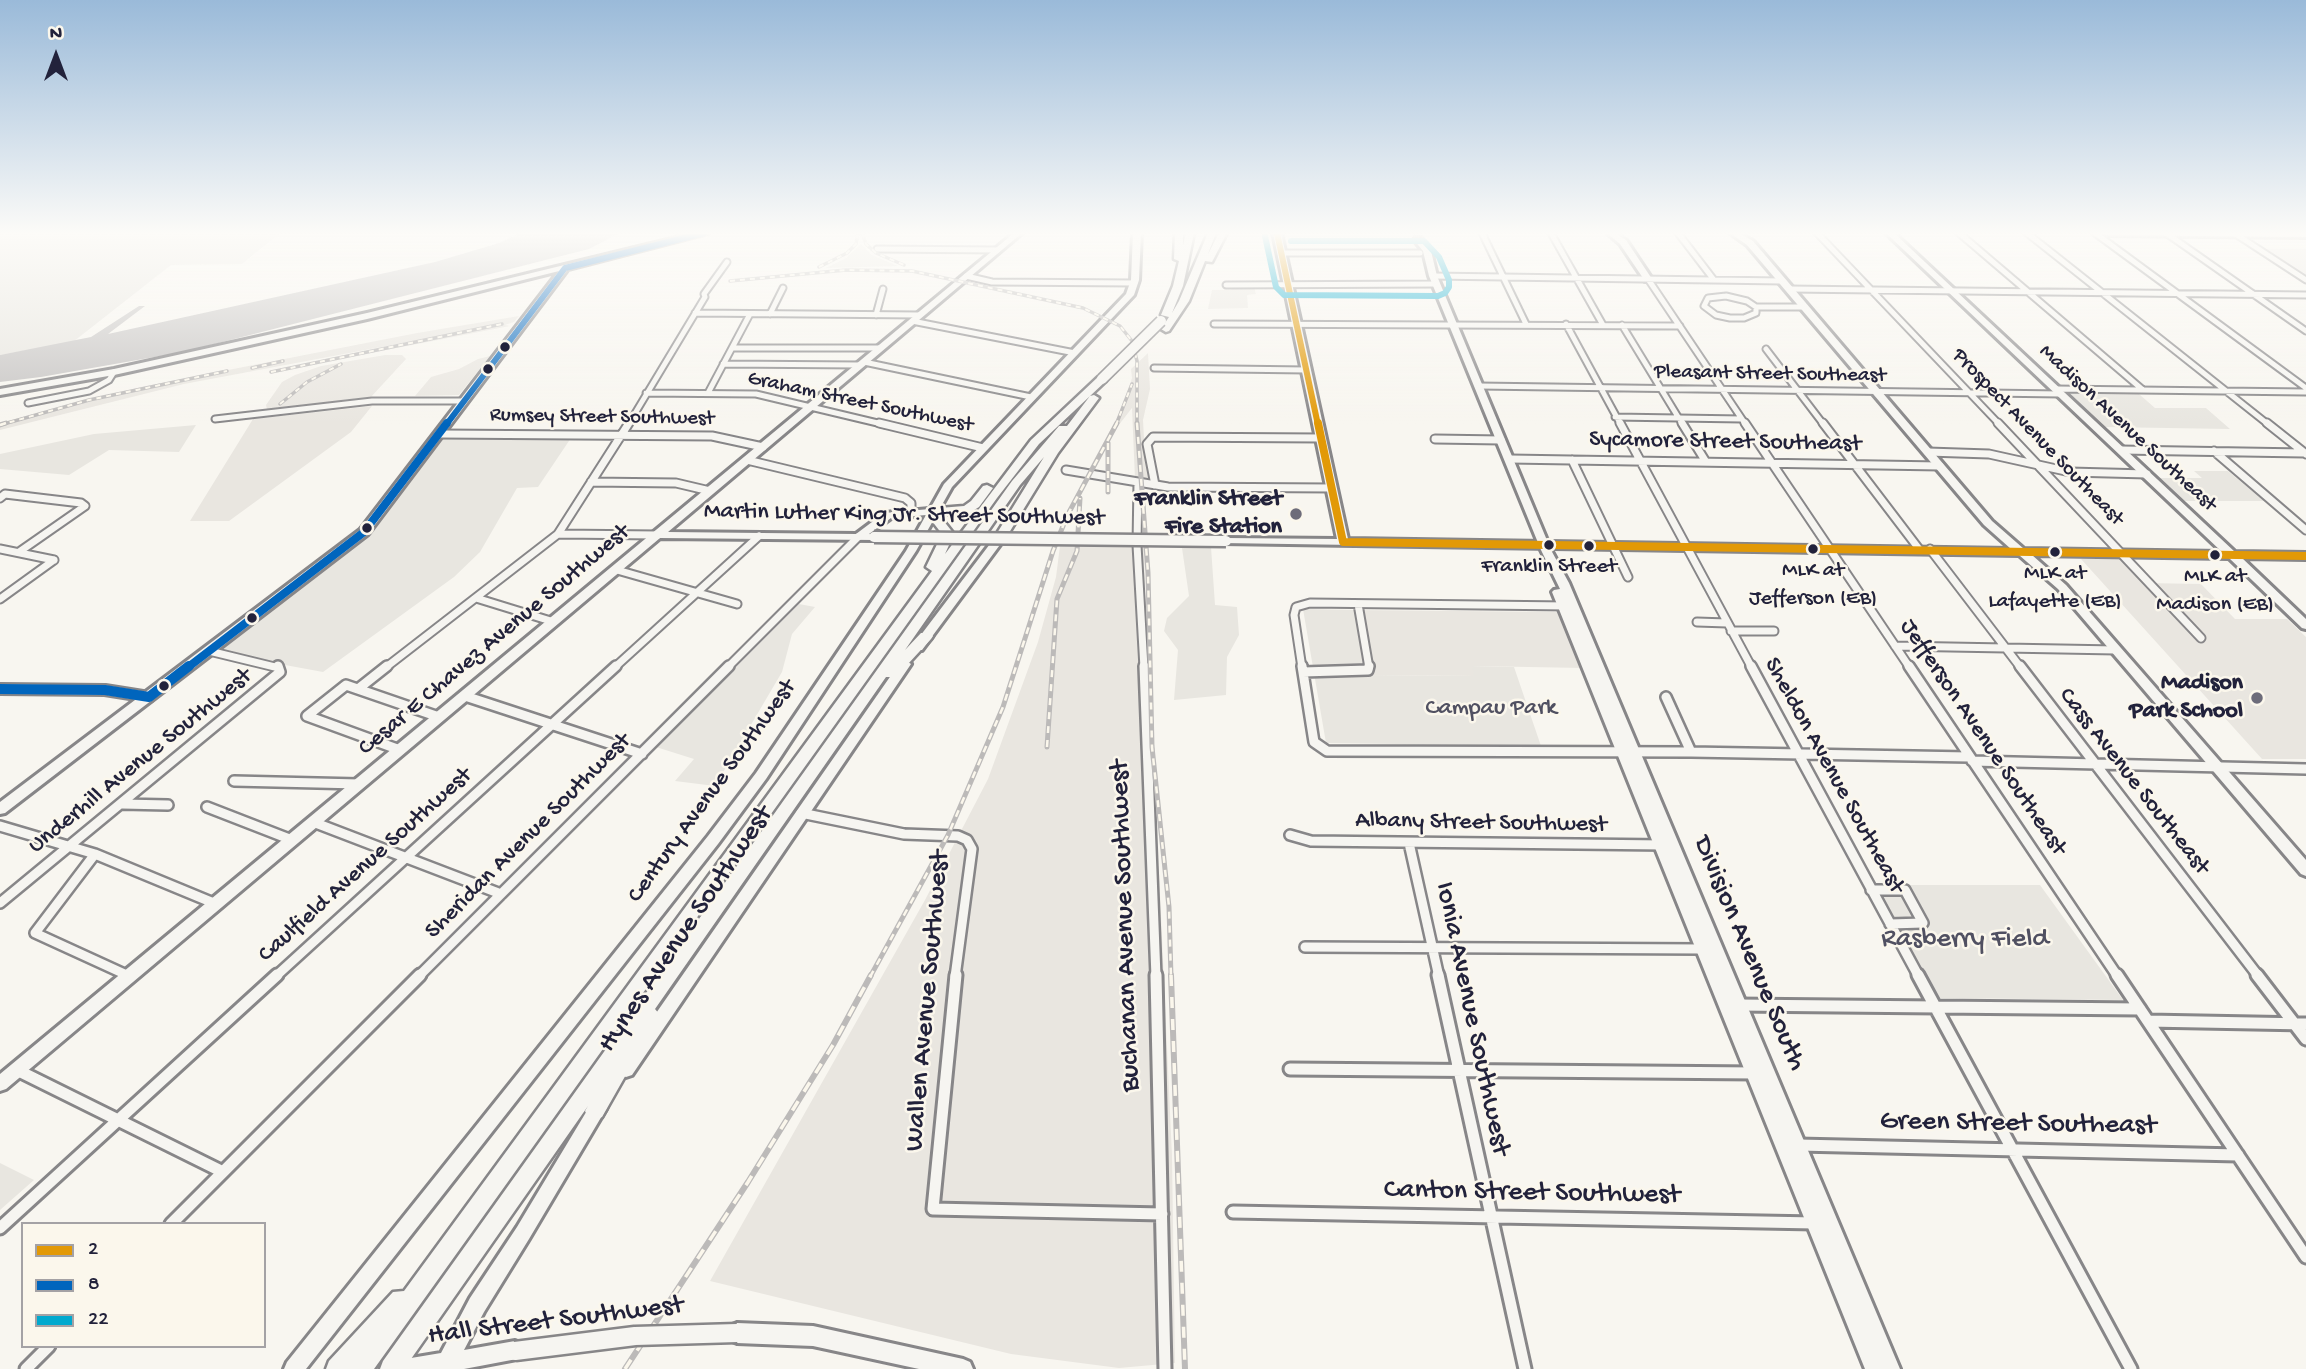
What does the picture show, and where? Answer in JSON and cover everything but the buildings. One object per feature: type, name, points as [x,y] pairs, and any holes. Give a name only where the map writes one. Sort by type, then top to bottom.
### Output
[{"type":"highway","points":[[1164,325],[1174,297]]},
{"type":"highway","points":[[932,512],[964,510],[973,506],[1016,453],[1035,442],[1107,380],[1164,325],[1183,297]]},
{"type":"highway","points":[[1000,538],[1034,481],[1107,380]]},
{"type":"highway","points":[[391,1369],[1016,483],[1044,448],[1094,398]]},
{"type":"highway","points":[[360,1369],[1035,442]]},
{"type":"highway","points":[[893,635],[947,540],[947,531],[932,512]]},
{"type":"highway","points":[[848,721],[926,636]]},
{"type":"highway","points":[[595,1111],[687,950]]},
{"type":"highway","points":[[337,1369],[357,1344],[434,1267]]},
{"type":"main road","points":[[0,809],[364,532],[543,297]]},
{"type":"main road","name":"Cesar E Chavez Avenue Southwest","points":[[0,1084],[941,297]]},
{"type":"main road","name":"Century Avenue Southwest","points":[[983,448],[1128,297]]},
{"type":"main road","name":"Division Avenue South","points":[[1442,297],[1543,544]]},
{"type":"main road","points":[[1797,297],[1988,523],[2062,587],[2306,870]]},
{"type":"main road","name":"Madison Avenue Southeast","points":[[1958,297],[2303,620]]},
{"type":"main road","points":[[0,392],[114,372]]},
{"type":"main road","name":"Sheridan Avenue Southwest","points":[[858,537],[881,518],[911,512],[932,512]]},
{"type":"main road","name":"Martin Luther King Jr. Street Southwest","points":[[658,535],[1000,538]]},
{"type":"main road","name":"Hynes Avenue Southwest","points":[[926,636],[1000,538]]},
{"type":"main road","name":"Martin Luther King Jr. Street Southwest","points":[[1226,541],[1830,549]]},
{"type":"main road","points":[[2021,551],[2306,556]]},
{"type":"main road","name":"Division Avenue South","points":[[1550,562],[1554,582],[1568,606],[1822,1222],[1875,1369]]},
{"type":"main road","name":"Division Avenue South","points":[[1761,1073],[1798,1145],[1822,1222],[1890,1369]]},
{"type":"main road","name":"Hynes Avenue Southwest","points":[[445,1366],[477,1305],[595,1111]]},
{"type":"main road","name":"Hall Street Southwest","points":[[405,1369],[445,1366],[515,1351],[635,1336],[737,1333],[813,1336],[963,1369]]},
{"type":"street","points":[[28,403],[89,391],[110,380],[114,372],[446,297]]},
{"type":"street","points":[[358,689],[558,534],[705,297]]},
{"type":"street","points":[[770,314],[779,297]]},
{"type":"street","points":[[876,315],[881,297]]},
{"type":"street","points":[[1290,297],[1343,542]]},
{"type":"street","points":[[1513,297],[1526,324]]},
{"type":"street","points":[[1587,297],[1603,325]]},
{"type":"street","name":"Jefferson Avenue Southeast","points":[[1660,297],[2306,1257]]},
{"type":"street","points":[[1718,297],[1708,298],[1703,303],[1711,312],[1730,318],[1754,315],[1756,307]]},
{"type":"street","points":[[1733,297],[1741,298],[1756,307],[1805,307]]},
{"type":"street","name":"Prospect Avenue Southeast","points":[[1879,297],[2201,638]]},
{"type":"street","points":[[2034,297],[2143,390]]},
{"type":"street","points":[[2109,297],[2305,453]]},
{"type":"street","points":[[2183,297],[2306,390]]},
{"type":"street","points":[[2257,297],[2306,331]]},
{"type":"street","points":[[695,313],[916,318],[1075,353]]},
{"type":"street","points":[[708,393],[750,314]]},
{"type":"street","points":[[1214,324],[1680,326]]},
{"type":"street","name":"Sheldon Avenue Southeast","points":[[1566,324],[2131,1369]]},
{"type":"street","points":[[1622,325],[1706,462]]},
{"type":"street","points":[[732,348],[879,348]]},
{"type":"street","name":"Cass Avenue Southeast","points":[[1766,349],[1854,464],[2005,647],[2300,1024],[2306,1039]]},
{"type":"street","points":[[723,364],[862,363],[1031,397]]},
{"type":"street","points":[[1154,368],[1306,370]]},
{"type":"street","name":"Pleasant Street Southeast","points":[[1479,386],[1970,393],[2306,390]]},
{"type":"street","name":"Graham Street Southwest","points":[[646,393],[755,394],[983,448]]},
{"type":"street","points":[[215,419],[372,401],[464,401]]},
{"type":"street","points":[[1615,417],[1742,419]]},
{"type":"street","name":"Rumsey Street Southwest","points":[[440,434],[712,436],[763,447]]},
{"type":"street","points":[[1154,485],[1147,444],[1150,438],[1321,438]]},
{"type":"street","points":[[1435,439],[1501,440]]},
{"type":"street","name":"Century Avenue Southwest","points":[[294,1369],[745,797],[911,551],[948,486],[983,448]]},
{"type":"street","points":[[2121,450],[2305,453]]},
{"type":"street","points":[[2214,451],[2306,530]]},
{"type":"street","points":[[1928,452],[1989,454],[2080,473],[2147,474]]},
{"type":"street","name":"Sycamore Street Southeast","points":[[1510,459],[1940,466]]},
{"type":"street","points":[[747,460],[905,498],[911,503],[911,512]]},
{"type":"street","points":[[1572,460],[1628,577]]},
{"type":"street","points":[[1066,470],[1154,485],[1332,488]]},
{"type":"street","points":[[591,482],[676,483],[710,491]]},
{"type":"street","name":"Buchanan Avenue Southwest","points":[[1138,482],[1137,545],[1142,598],[1145,760],[1153,867],[1166,1369]]},
{"type":"street","points":[[3,496],[81,503],[85,506],[19,552]]},
{"type":"street","name":"Martin Luther King Jr. Street Southwest","points":[[558,534],[658,535]]},
{"type":"street","name":"Caulfield Avenue Southwest","points":[[0,1228],[759,536]]},
{"type":"street","name":"Sheridan Avenue Southwest","points":[[173,1222],[858,537]]},
{"type":"street","name":"Martin Luther King Jr. Street Southwest","points":[[1000,538],[1226,541]]},
{"type":"street","name":"Division Avenue South","points":[[1543,544],[1550,562]]},
{"type":"street","points":[[0,548],[54,561],[0,599]]},
{"type":"street","points":[[1830,549],[2021,551]]},
{"type":"street","points":[[617,569],[737,604]]},
{"type":"street","points":[[476,598],[554,622]]},
{"type":"street","points":[[1568,606],[1310,603],[1296,607],[1294,615],[1314,742],[1322,749],[1351,753],[1690,752],[2306,769]]},
{"type":"street","points":[[1303,672],[1368,670],[1370,664],[1358,604]]},
{"type":"street","points":[[1697,622],[1774,631]]},
{"type":"street","name":"Hynes Avenue Southwest","points":[[595,1111],[654,1033],[801,813],[926,636]]},
{"type":"street","points":[[1895,646],[2116,650]]},
{"type":"street","name":"Underhill Avenue Southwest","points":[[0,903],[281,672],[278,666],[209,651]]},
{"type":"street","points":[[400,750],[307,716],[346,685],[439,717]]},
{"type":"street","points":[[4,689],[106,690],[149,696]]},
{"type":"street","points":[[465,696],[642,754]]},
{"type":"street","points":[[1666,697],[1690,752]]},
{"type":"street","points":[[234,781],[349,782],[359,785]]},
{"type":"street","points":[[121,804],[168,804]]},
{"type":"street","points":[[207,807],[292,840]]},
{"type":"street","name":"Wallen Avenue Southwest","points":[[801,813],[904,834],[958,836],[967,840],[972,849],[960,935],[933,1209],[1162,1214]]},
{"type":"street","points":[[313,822],[501,894]]},
{"type":"street","points":[[0,826],[95,854],[216,904]]},
{"type":"street","name":"Albany Street Southwest","points":[[1290,835],[1311,841],[1666,845]]},
{"type":"street","name":"Ionia Avenue Southwest","points":[[1409,843],[1524,1369]]},
{"type":"street","points":[[95,854],[35,933],[129,976]]},
{"type":"street","points":[[1871,890],[1905,890],[1923,923],[1890,924]]},
{"type":"street","points":[[1305,947],[1710,949]]},
{"type":"street","points":[[1732,1005],[2140,1009]]},
{"type":"street","points":[[2148,1021],[2300,1024]]},
{"type":"street","points":[[1290,1069],[1761,1073]]},
{"type":"street","points":[[17,1070],[223,1172]]},
{"type":"street","name":"Green Street Southeast","points":[[1798,1145],[2238,1154]]},
{"type":"street","name":"Canton Street Southwest","points":[[1234,1212],[1822,1222]]},
{"type":"street","points":[[26,1369],[47,1348]]},
{"type":"shaded area","points":[[277,297],[400,297],[183,352],[0,382],[0,355],[91,337],[139,306],[145,306],[108,334]]},
{"type":"shaded area","points":[[1211,297],[1247,297],[1248,308],[1208,309]]},
{"type":"shaded area","points":[[519,316],[514,322],[505,325],[510,326],[273,372],[424,339],[184,384],[0,430],[0,423],[3,422],[141,387],[417,333]]},
{"type":"shaded area","points":[[1148,353],[1150,389],[1143,420],[1145,458],[1150,482],[1135,479],[1132,408],[1114,431],[1094,471],[1089,469],[1123,407],[1132,378],[1131,369]]},
{"type":"shaded area","points":[[385,355],[402,355],[406,359],[371,397],[267,409],[266,405],[282,382],[295,375],[321,366]]},
{"type":"shaded area","points":[[490,356],[459,395],[415,396],[431,377]]},
{"type":"shaded area","points":[[372,406],[351,432],[229,521],[190,521],[253,419]]},
{"type":"shaded area","points":[[1060,546],[1144,546],[1150,797],[1159,873],[1172,1156],[1175,1363],[1119,1368],[1011,1354],[710,1281],[925,900],[988,779],[1038,642],[1056,577]]},
{"type":"shaded area","name":"Madison Park School","points":[[2081,559],[2122,559],[2145,583],[2201,584],[2235,619],[2287,619],[2306,637],[2306,759],[2262,759]]},
{"type":"shaded area","points":[[1354,610],[1562,612],[1584,668],[1473,666],[1475,676],[1369,675]]},
{"type":"green space","points":[[0,297],[130,297],[73,342],[0,355]]},
{"type":"green space","points":[[2069,393],[2139,394],[2155,408],[2206,408],[2230,429],[2105,427]]},
{"type":"green space","points":[[196,425],[179,452],[109,450],[69,475],[0,469],[0,454],[94,434]]},
{"type":"green space","points":[[440,434],[573,435],[538,487],[517,488],[480,552],[454,577],[323,672],[209,651],[359,535]]},
{"type":"green space","points":[[2194,471],[2228,471],[2264,501],[2184,501],[2160,478],[2202,478]]},
{"type":"green space","points":[[1211,547],[1215,605],[1237,607],[1239,635],[1227,657],[1226,695],[1174,700],[1178,650],[1164,631],[1167,618],[1189,596],[1182,548]]},
{"type":"green space","points":[[799,604],[815,607],[792,634],[782,672],[715,786],[675,781],[694,759],[656,747]]},
{"type":"green space","name":"Campau Park","points":[[1303,609],[1354,610],[1369,675],[1474,676],[1472,666],[1514,667],[1541,746],[1326,743]]},
{"type":"green space","name":"Rasberry Field","points":[[1869,885],[2040,885],[2123,1000],[1931,998]]},
{"type":"green space","points":[[0,1163],[34,1180],[0,1210]]},
{"type":"railway","points":[[1032,297],[1083,308],[1120,326],[1132,341],[1137,361],[1137,423]]},
{"type":"railway","points":[[271,372],[502,324]]},
{"type":"railway","points":[[252,368],[283,361]]},
{"type":"railway","points":[[280,404],[307,382],[341,364]]},
{"type":"railway","points":[[6,423],[0,425],[89,400],[227,371]]},
{"type":"railway","points":[[1116,424],[1132,384]]},
{"type":"railway","points":[[1137,423],[1148,573],[1152,747],[1169,907],[1171,977]]},
{"type":"railway","points":[[870,977],[948,835],[1003,707],[1053,551],[1067,516],[1116,424]]},
{"type":"railway","points":[[1108,443],[1108,492]]},
{"type":"railway","points":[[1047,747],[1057,599],[1077,551],[1080,498]]},
{"type":"railway","points":[[625,1369],[748,1182],[833,1045],[871,975]]},
{"type":"railway","points":[[1171,975],[1185,1369]]},
{"type":"transit line","name":"8","points":[[0,689],[105,690],[149,697],[364,532],[543,297]]},
{"type":"transit line","name":"2","points":[[1291,297],[1343,542],[2306,556]]},
{"type":"place","name":"Franklin Street Fire Station","points":[[1296,514]]},
{"type":"place","name":"Franklin Street","points":[[1549,545]]},
{"type":"place","name":"MLK at Jefferson (EB)","points":[[1813,549]]},
{"type":"place","name":"MLK at Lafayette (EB)","points":[[2055,552]]},
{"type":"place","name":"MLK at Madison (EB)","points":[[2215,555]]},
{"type":"place","name":"Madison Park School","points":[[2257,698]]}]
